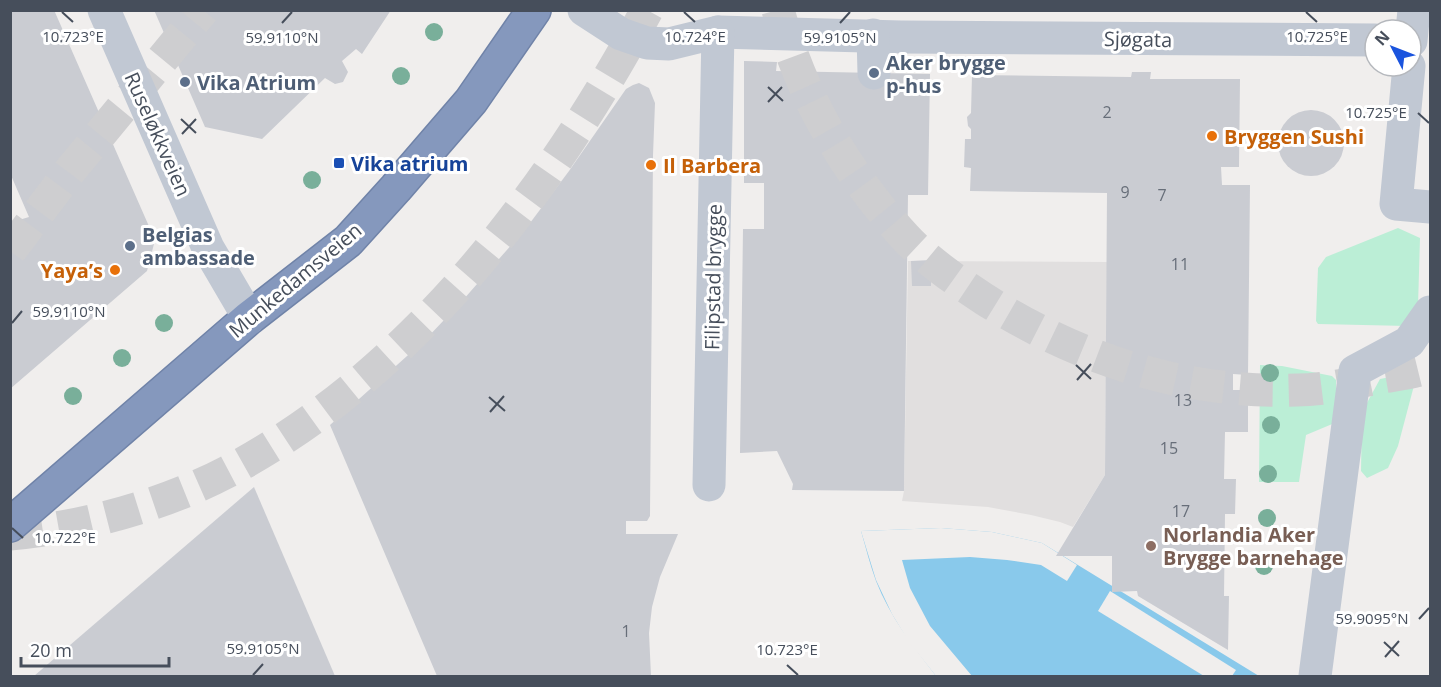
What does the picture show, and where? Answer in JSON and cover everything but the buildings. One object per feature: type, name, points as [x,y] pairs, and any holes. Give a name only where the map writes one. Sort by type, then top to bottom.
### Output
[{"type":"highway","name":"Munkedamsveien","points":[[14,523],[249,318],[348,241],[471,101],[534,10]]},
{"type":"street","name":"Ruseløkkveien","points":[[104,10],[208,248],[249,318]]},
{"type":"street","name":"Sjøgata","points":[[584,10],[621,34],[647,43],[669,44],[718,32],[887,36],[956,24],[1363,40]]},
{"type":"street","points":[[693,10],[718,32]]},
{"type":"street","name":"Filipstad brygge","points":[[709,485],[718,32]]},
{"type":"street","points":[[874,73],[887,36]]},
{"type":"street","points":[[1408,78],[1396,204],[1431,207]]},
{"type":"street","points":[[1315,676],[1355,371],[1408,342],[1431,312]]},
{"type":"shaded area","points":[[908,261],[1107,262],[1105,475],[1073,527],[1031,515],[988,507],[902,501]]},
{"type":"green space","points":[[1398,228],[1420,238],[1418,307],[1408,326],[1318,324],[1316,321],[1318,268],[1326,257]]},
{"type":"green space","points":[[1260,365],[1282,366],[1332,376],[1336,380],[1337,422],[1306,435],[1299,482],[1259,482]]},
{"type":"green space","points":[[1412,374],[1416,378],[1398,446],[1388,468],[1367,478],[1361,471],[1362,412],[1380,379]]},
{"type":"water","points":[[941,528],[992,532],[1042,543],[1259,676],[936,676],[888,607],[874,575],[861,531]]},
{"type":"pier","points":[[941,528],[992,532],[1042,543],[1077,565],[1067,581],[1041,565],[1007,560],[970,557],[902,560],[910,588],[930,626],[972,676],[936,676],[909,642],[892,614],[876,580],[861,531]]},
{"type":"pier","points":[[1110,591],[1236,670],[1232,676],[1204,676],[1098,611]]},
{"type":"tunnel","points":[[10,251],[69,172],[203,10]]},
{"type":"tunnel","points":[[10,534],[65,526],[122,513],[202,484],[227,472],[294,431],[357,384],[416,331],[470,272],[520,210],[566,145],[647,10]]},
{"type":"tunnel","points":[[778,10],[799,73],[813,103],[828,132],[864,187],[914,246],[953,278],[1020,320],[1057,339],[1133,368],[1173,379],[1214,386],[1255,390],[1316,389],[1430,367]]},
{"type":"place","name":"Aker brygge p-hus","points":[[874,73]]},
{"type":"place","name":"Vika Atrium","points":[[185,82]]},
{"type":"place","name":"Bryggen Sushi","points":[[1212,136]]},
{"type":"place","name":"Vika atrium","points":[[339,163]]},
{"type":"place","name":"Il Barbera","points":[[651,165]]},
{"type":"place","name":"Belgias ambassade","points":[[130,246]]},
{"type":"place","name":"Yaya’s","points":[[115,270]]},
{"type":"place","name":"Norlandia Aker Brygge barnehage","points":[[1151,546]]}]
